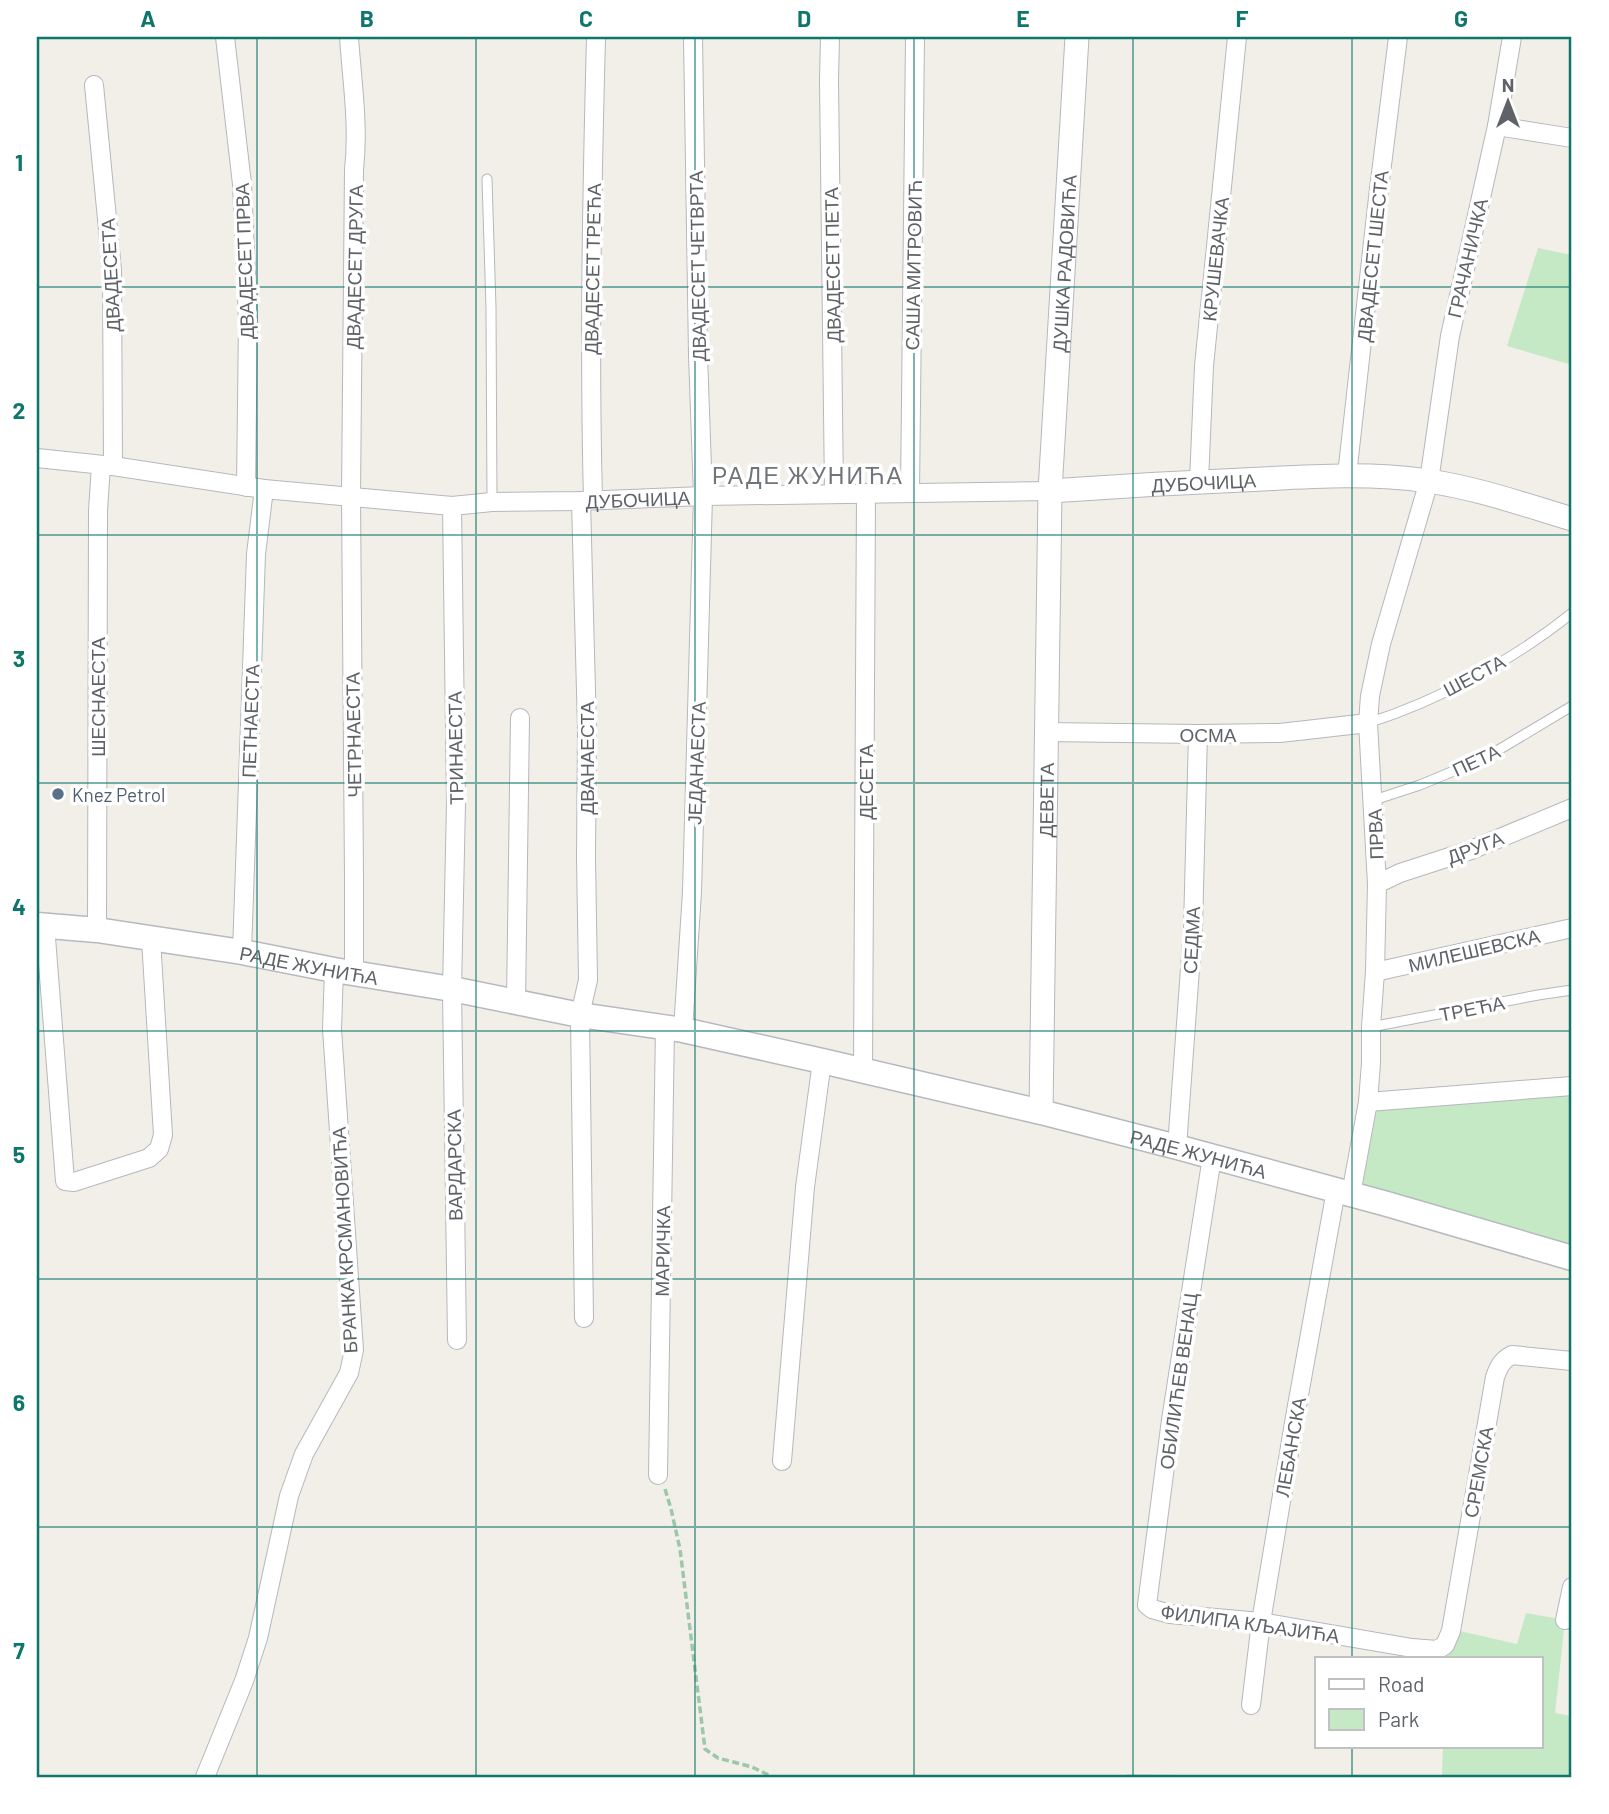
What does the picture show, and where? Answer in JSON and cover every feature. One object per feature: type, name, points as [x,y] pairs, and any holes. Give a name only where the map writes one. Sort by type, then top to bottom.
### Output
[{"type":"main road","name":"РАДЕ ЖУНИЋА","points":[[41,925],[97,930],[452,989],[580,1015],[674,1029],[822,1061],[1177,1147],[1572,1258]]},
{"type":"street","name":"ДВАДЕСЕТ ПРВА","points":[[225,37],[242,184],[255,488]]},
{"type":"street","name":"ДВАДЕСЕТ ДРУГА","points":[[349,37],[357,146],[351,497]]},
{"type":"street","name":"ДВАДЕСЕТ ТРЕЋА","points":[[587,501],[591,426],[591,258],[596,37]]},
{"type":"street","name":"ДВАДЕСЕТ ЧЕТВРТА","points":[[693,37],[703,496]]},
{"type":"street","name":"ДВАДЕСЕТ ПЕТА","points":[[830,37],[834,493]]},
{"type":"street","name":"САША МИТРОВИЋ","points":[[910,493],[915,37]]},
{"type":"street","name":"ДУШКА РАДОВИЋА","points":[[1050,491],[1077,37]]},
{"type":"street","name":"КРУШЕВАЧКА","points":[[1199,481],[1204,366],[1237,37]]},
{"type":"street","name":"ДВАДЕСЕТ ШЕСТА","points":[[1347,475],[1398,37]]},
{"type":"street","name":"ГРАЧАНИЧКА","points":[[1429,481],[1450,336],[1497,126],[1512,37]]},
{"type":"street","name":"ДВАДЕСЕТА","points":[[94,85],[112,270],[107,465]]},
{"type":"street","points":[[1497,126],[1572,138]]},
{"type":"street","name":"ДУБОЧИЦА","points":[[37,458],[107,465],[255,488],[452,506],[492,502],[703,496],[1050,491],[1347,475],[1429,481],[1572,519]]},
{"type":"street","name":"ШЕСНАЕСТА","points":[[97,930],[98,525],[107,465]]},
{"type":"street","name":"ПРВА","points":[[1343,1192],[1368,1102],[1371,1063],[1377,884],[1368,723],[1370,696],[1381,644],[1429,481]]},
{"type":"street","name":"ПЕТНАЕСТА","points":[[242,953],[256,567],[255,488]]},
{"type":"street","name":"ДЕВЕТА","points":[[1041,1112],[1050,491]]},
{"type":"street","name":"ДЕСЕТА","points":[[863,1071],[866,493]]},
{"type":"street","name":"ЈЕДАНАЕСТА","points":[[674,1029],[692,892],[703,496]]},
{"type":"street","name":"ЧЕТРНАЕСТА","points":[[344,972],[355,876],[351,497]]},
{"type":"street","name":"ДВАНАЕСТА","points":[[580,1015],[588,980],[587,501]]},
{"type":"street","name":"ТРИНАЕСТА","points":[[452,506],[456,803],[452,989]]},
{"type":"street","points":[[516,1002],[520,718]]},
{"type":"street","name":"ОСМА","points":[[1046,732],[1280,733],[1368,723]]},
{"type":"street","name":"СЕДМА","points":[[1177,1147],[1193,928],[1198,734]]},
{"type":"street","name":"ДРУГА","points":[[1377,884],[1400,873],[1471,850],[1572,808]]},
{"type":"street","points":[[41,925],[65,1181],[74,1182],[149,1158],[159,1149],[163,1135],[151,939]]},
{"type":"street","name":"МИЛЕШЕВСКА","points":[[1375,972],[1572,928]]},
{"type":"street","name":"БРАНКА КРСМАНОВИЋА","points":[[205,1777],[244,1681],[258,1637],[293,1485],[304,1454],[349,1373],[354,1350],[332,1028],[344,972]]},
{"type":"street","name":"ВАРДАРСКА","points":[[452,989],[457,1340]]},
{"type":"street","points":[[580,1015],[584,1318]]},
{"type":"street","name":"МАРИЧКА","points":[[658,1475],[674,1029]]},
{"type":"street","points":[[782,1461],[805,1187],[822,1061]]},
{"type":"street","points":[[1368,1102],[1572,1086]]},
{"type":"street","name":"ОБИЛИЋЕВ ВЕНАЦ","points":[[1147,1605],[1171,1420],[1212,1157]]},
{"type":"street","name":"ЛЕБАНСКА","points":[[1251,1705],[1261,1622],[1295,1417],[1343,1192]]},
{"type":"street","name":"СРЕМСКА","points":[[1437,1650],[1445,1645],[1451,1631],[1495,1377],[1500,1364],[1513,1355],[1572,1361]]},
{"type":"street","points":[[1565,1620],[1572,1587]]},
{"type":"street","name":"ФИЛИПА КЉАЈИЋА","points":[[1147,1605],[1170,1614],[1261,1622],[1285,1628],[1437,1650]]},
{"type":"lane","points":[[487,179],[492,502]]},
{"type":"lane","name":"ШЕСТА","points":[[1368,723],[1398,714],[1471,678],[1507,658],[1572,613]]},
{"type":"lane","name":"ПЕТА","points":[[1374,800],[1420,785],[1485,758],[1572,706]]},
{"type":"lane","name":"ТРЕЋА","points":[[1371,1027],[1572,990]]},
{"type":"path","points":[[658,1475],[671,1508],[680,1549],[705,1749],[718,1758],[752,1766],[773,1777]]},
{"type":"green space","points":[[1538,248],[1572,255],[1572,365],[1507,346]]},
{"type":"green space","points":[[1572,1090],[1572,1246],[1363,1184],[1368,1102]]},
{"type":"green space","points":[[1526,1613],[1565,1620],[1555,1713],[1572,1716],[1572,1777],[1442,1777],[1443,1748],[1542,1748],[1542,1657],[1447,1657],[1455,1630],[1517,1644]]},
{"type":"green space","points":[[1127,1774],[1271,1777],[1127,1777]]},
{"type":"place","name":"Knez Petrol","points":[[58,794]]},
{"type":"district","name":"РАДЕ ЖУНИЋА","points":[[808,475]]}]
